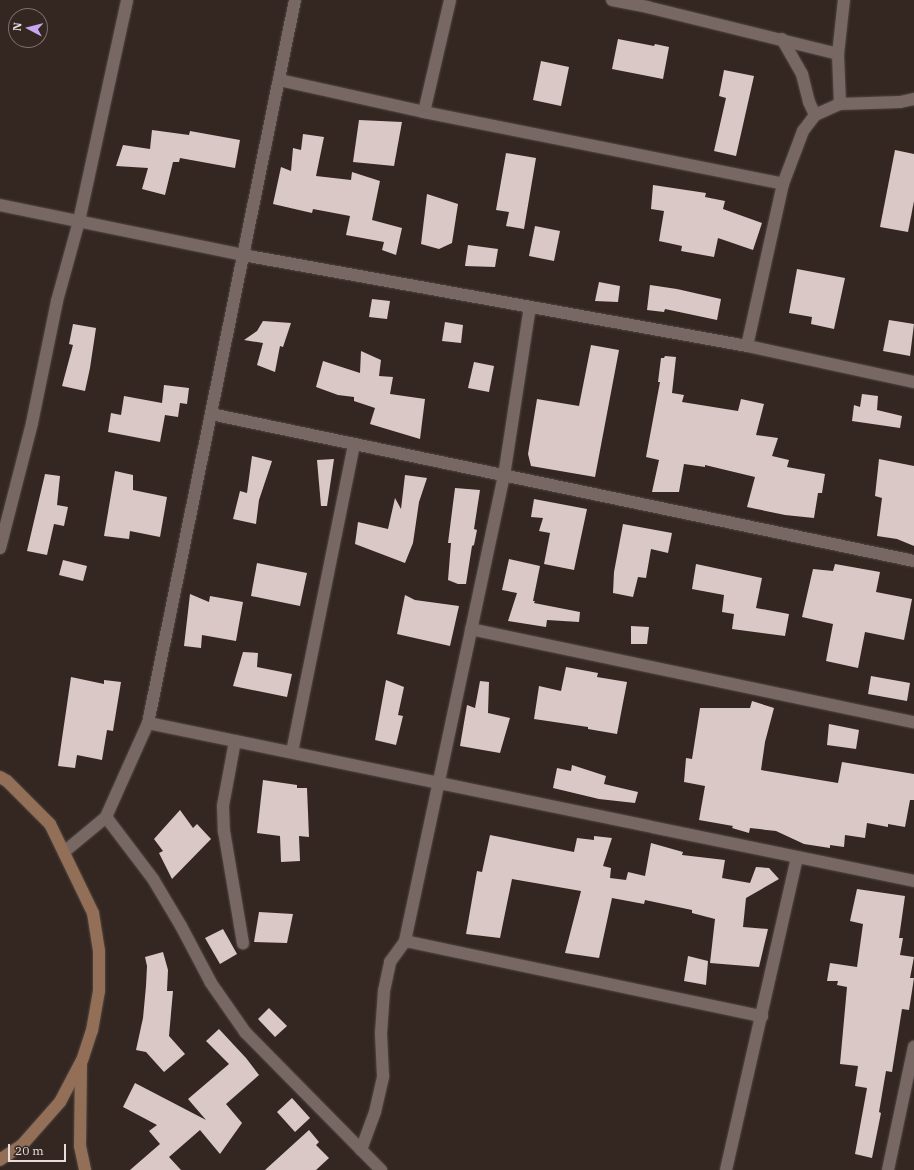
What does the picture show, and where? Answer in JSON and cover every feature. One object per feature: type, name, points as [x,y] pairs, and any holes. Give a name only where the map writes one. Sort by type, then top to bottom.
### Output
[{"type":"street","points":[[0,548],[32,423],[57,301],[78,221],[127,0]]},
{"type":"street","points":[[64,852],[106,817],[148,723],[295,0]]},
{"type":"street","points":[[424,112],[450,0]]},
{"type":"street","points":[[612,0],[647,6],[838,54]]},
{"type":"street","points":[[840,104],[838,54],[844,0]]},
{"type":"street","points":[[782,39],[802,74],[809,102],[815,115]]},
{"type":"street","points":[[279,80],[424,112],[783,184]]},
{"type":"street","points":[[747,346],[783,184],[803,131],[815,115],[840,104],[900,102],[914,99]]},
{"type":"street","points":[[0,205],[243,254],[747,346],[914,382]]},
{"type":"street","points":[[361,1150],[375,1112],[383,1076],[381,1033],[384,991],[390,962],[405,941],[504,476],[530,307]]},
{"type":"street","points":[[211,414],[914,561]]},
{"type":"street","points":[[292,752],[354,444]]},
{"type":"street","points":[[471,629],[914,722]]},
{"type":"street","points":[[148,723],[914,881]]},
{"type":"street","points":[[235,741],[223,806],[224,831],[243,943]]},
{"type":"street","points":[[0,777],[7,781],[50,824],[93,913],[99,952],[99,991],[92,1030],[82,1060],[60,1102],[22,1145],[0,1160]]},
{"type":"street","points":[[106,817],[153,879],[181,926],[211,983],[245,1032],[321,1111],[381,1170]]},
{"type":"street","points":[[726,1170],[797,858]]},
{"type":"street","points":[[405,941],[762,1016]]},
{"type":"street","points":[[888,1170],[914,1047]]},
{"type":"street","points":[[82,1060],[80,1139],[85,1170]]},
{"type":"building","points":[[618,39],[654,46],[655,44],[669,47],[663,79],[612,69]]},
{"type":"building","points":[[541,61],[569,67],[561,106],[533,100]]},
{"type":"building","points":[[724,70],[754,76],[736,156],[714,151],[726,98],[719,96]]},
{"type":"building","points":[[359,120],[402,122],[394,166],[353,162]]},
{"type":"building","points":[[152,130],[189,135],[190,131],[240,140],[235,168],[180,158],[179,162],[173,162],[165,195],[142,189],[148,168],[116,166],[123,145],[150,149]]},
{"type":"building","points":[[303,134],[324,137],[316,176],[351,180],[352,172],[380,181],[372,220],[402,228],[396,255],[382,250],[384,242],[346,235],[350,216],[313,209],[312,213],[273,204],[281,167],[291,171],[293,148],[301,150]]},
{"type":"building","points":[[895,150],[914,154],[914,201],[908,232],[880,227]]},
{"type":"building","points":[[506,153],[536,158],[524,229],[506,226],[509,212],[496,210]]},
{"type":"building","points":[[653,185],[706,193],[705,197],[725,201],[723,209],[762,223],[753,250],[718,238],[714,257],[681,251],[682,246],[659,241],[664,211],[651,209]]},
{"type":"building","points":[[427,194],[458,204],[452,243],[439,249],[421,244]]},
{"type":"building","points":[[535,226],[560,231],[554,261],[529,256]]},
{"type":"building","points":[[468,245],[498,249],[495,267],[465,266]]},
{"type":"building","points":[[797,269],[845,278],[834,329],[811,324],[812,317],[789,313]]},
{"type":"building","points":[[599,282],[620,286],[618,302],[595,301]]},
{"type":"building","points":[[650,285],[677,289],[721,299],[717,320],[665,309],[664,312],[647,310]]},
{"type":"building","points":[[372,299],[390,301],[387,319],[369,317]]},
{"type":"building","points":[[889,320],[914,324],[910,356],[883,351]]},
{"type":"building","points":[[263,321],[291,323],[283,347],[280,346],[275,372],[257,365],[263,343],[244,340],[257,331]]},
{"type":"building","points":[[445,322],[463,325],[461,343],[442,341]]},
{"type":"building","points":[[73,324],[96,328],[85,391],[62,386],[73,345],[69,344]]},
{"type":"building","points":[[591,345],[619,350],[595,477],[531,466],[528,454],[537,399],[579,406]]},
{"type":"building","points":[[361,351],[381,360],[379,376],[393,377],[390,394],[425,399],[420,439],[370,424],[375,408],[354,401],[354,397],[338,395],[316,387],[323,361],[360,373]]},
{"type":"building","points":[[665,356],[676,357],[672,393],[684,395],[682,402],[738,411],[741,399],[764,404],[756,435],[778,438],[772,456],[789,460],[787,467],[825,474],[822,493],[818,493],[814,518],[785,515],[747,507],[755,477],[705,465],[705,467],[684,464],[679,492],[652,492],[659,460],[646,457],[660,382],[658,382],[661,358],[664,358]]},
{"type":"building","points":[[474,362],[494,366],[489,392],[468,388]]},
{"type":"building","points":[[164,385],[189,388],[187,404],[180,403],[178,417],[165,415],[160,442],[108,432],[111,413],[121,415],[124,396],[162,403]]},
{"type":"building","points":[[862,394],[878,396],[877,410],[902,416],[900,428],[852,421],[854,405],[860,407]]},
{"type":"building","points":[[252,456],[272,461],[259,500],[256,524],[233,519],[240,491],[247,493]]},
{"type":"building","points":[[334,459],[327,506],[321,506],[317,460]]},
{"type":"building","points":[[879,459],[914,466],[914,546],[897,539],[877,536],[882,498],[875,496]]},
{"type":"building","points":[[115,471],[133,475],[133,490],[167,497],[160,537],[130,531],[129,539],[104,536]]},
{"type":"building","points":[[45,474],[60,476],[57,505],[68,507],[64,526],[54,524],[47,555],[27,551]]},
{"type":"building","points":[[405,475],[427,478],[419,502],[413,543],[405,563],[355,544],[358,522],[388,529],[395,498],[401,509]]},
{"type":"building","points":[[455,488],[480,490],[474,529],[477,530],[474,545],[472,546],[466,584],[458,584],[448,580],[451,543],[448,543]]},
{"type":"building","points":[[534,499],[587,509],[574,570],[544,564],[550,533],[539,531],[543,518],[531,517]]},
{"type":"building","points":[[623,524],[672,533],[668,553],[651,549],[646,578],[638,577],[633,597],[613,593],[614,572]]},
{"type":"building","points":[[509,559],[540,566],[533,601],[535,601],[534,603],[580,612],[579,622],[547,620],[546,627],[508,621],[517,593],[502,590]]},
{"type":"building","points":[[63,560],[87,566],[83,581],[59,575]]},
{"type":"building","points":[[257,563],[307,573],[300,606],[251,596]]},
{"type":"building","points":[[696,564],[762,578],[756,608],[789,614],[785,636],[732,629],[734,614],[722,612],[724,595],[692,589]]},
{"type":"building","points":[[835,564],[880,572],[876,592],[912,599],[904,640],[865,632],[858,668],[826,661],[833,624],[802,617],[813,569],[833,571]]},
{"type":"building","points":[[190,594],[209,602],[210,596],[243,602],[236,641],[202,635],[201,648],[184,646]]},
{"type":"building","points":[[405,595],[415,600],[459,606],[450,646],[397,634]]},
{"type":"building","points":[[631,626],[649,627],[647,644],[631,644]]},
{"type":"building","points":[[243,652],[258,653],[257,667],[292,674],[287,697],[233,686]]},
{"type":"building","points":[[566,667],[598,673],[597,677],[627,682],[617,734],[588,729],[588,727],[534,719],[539,686],[561,691]]},
{"type":"building","points":[[871,676],[910,683],[907,701],[868,694]]},
{"type":"building","points":[[71,677],[104,684],[104,680],[121,682],[113,731],[107,730],[102,760],[77,755],[75,768],[58,766]]},
{"type":"building","points":[[386,680],[404,687],[398,715],[403,716],[396,745],[375,740]]},
{"type":"building","points":[[480,681],[489,682],[488,713],[510,718],[500,753],[460,746],[467,705],[475,708]]},
{"type":"building","points":[[752,701],[774,708],[765,742],[761,770],[838,783],[842,762],[914,774],[914,800],[910,800],[905,827],[888,824],[888,827],[867,823],[865,838],[845,835],[844,847],[830,845],[830,848],[804,844],[776,831],[750,828],[749,833],[732,828],[733,826],[699,820],[705,786],[684,782],[686,758],[692,759],[700,708],[750,708]]},
{"type":"building","points":[[829,724],[859,730],[856,749],[827,745]]},
{"type":"building","points":[[572,765],[606,776],[604,784],[638,792],[635,803],[599,799],[553,788],[557,768],[571,771]]},
{"type":"building","points":[[263,780],[297,785],[297,788],[307,788],[309,837],[299,836],[300,861],[281,862],[280,836],[257,833]]},
{"type":"building","points":[[180,810],[193,828],[197,824],[211,839],[172,879],[159,853],[163,851],[154,839]]},
{"type":"building","points":[[490,835],[574,852],[577,838],[594,840],[594,836],[612,838],[603,866],[611,868],[610,878],[626,880],[628,872],[645,876],[651,843],[683,852],[682,855],[725,860],[722,878],[750,883],[756,867],[769,868],[779,879],[746,898],[743,927],[768,929],[759,967],[710,963],[715,919],[692,913],[692,910],[645,900],[644,904],[612,898],[599,958],[565,953],[581,891],[512,879],[500,938],[466,934],[477,871],[482,872]]},
{"type":"building","points":[[857,889],[905,896],[899,938],[903,938],[900,955],[914,957],[910,978],[914,978],[909,1010],[902,1009],[892,1072],[886,1071],[879,1112],[881,1113],[872,1158],[855,1154],[867,1088],[855,1086],[858,1066],[840,1064],[847,987],[837,985],[838,981],[827,981],[830,963],[857,967],[863,924],[850,921]]},
{"type":"building","points":[[259,912],[293,914],[287,943],[254,942]]},
{"type":"building","points":[[223,929],[237,954],[220,964],[205,938]]},
{"type":"building","points":[[163,952],[168,970],[167,991],[173,991],[169,1036],[185,1054],[164,1072],[146,1052],[136,1050],[143,1018],[147,966],[145,957]]},
{"type":"building","points":[[688,956],[708,961],[706,985],[684,981]]},
{"type":"building","points":[[269,1008],[287,1026],[275,1037],[258,1019]]},
{"type":"building","points":[[219,1029],[246,1058],[259,1075],[226,1104],[242,1123],[220,1154],[200,1130],[169,1157],[181,1170],[130,1170],[160,1144],[149,1131],[157,1125],[123,1107],[135,1083],[206,1120],[188,1099],[229,1064],[206,1041]]},
{"type":"building","points":[[292,1098],[310,1118],[295,1132],[277,1112]]},
{"type":"building","points":[[309,1130],[319,1142],[316,1145],[329,1158],[316,1170],[265,1170]]}]
